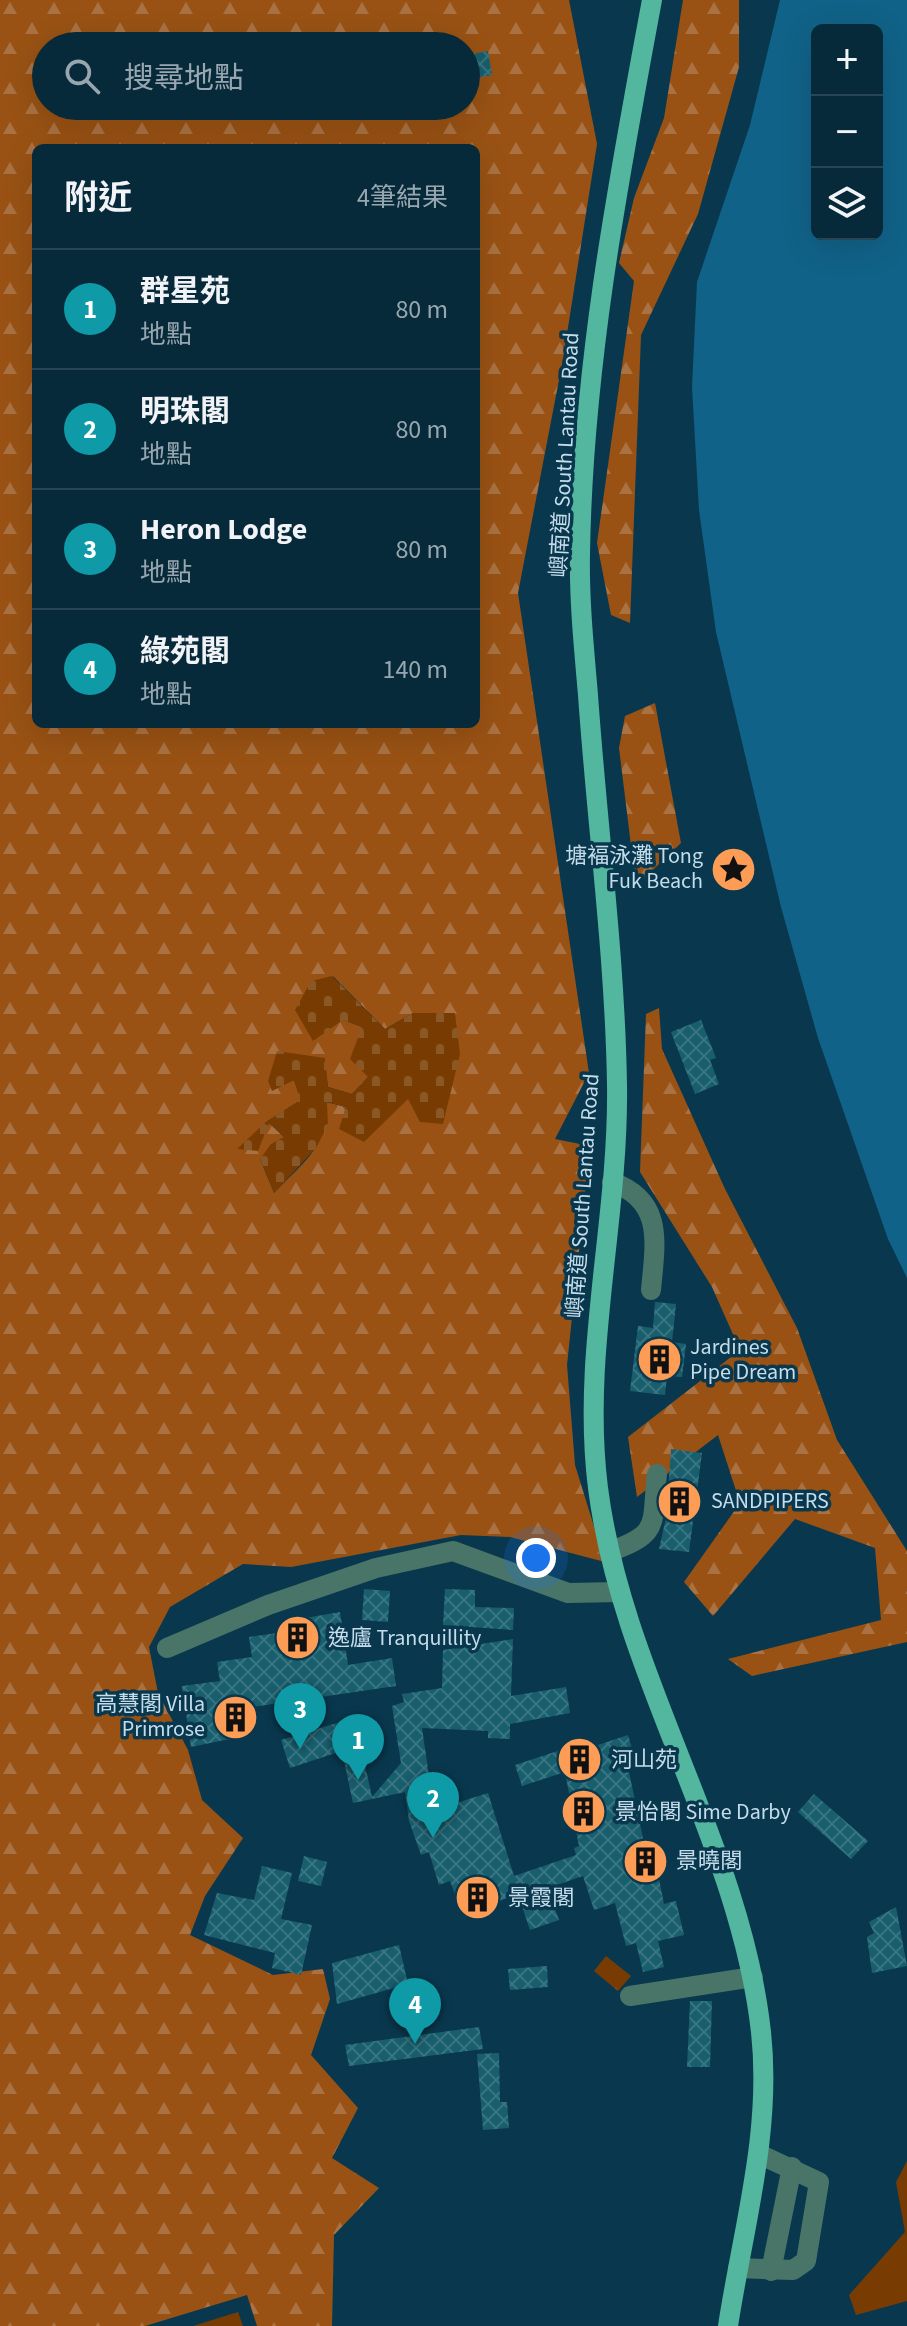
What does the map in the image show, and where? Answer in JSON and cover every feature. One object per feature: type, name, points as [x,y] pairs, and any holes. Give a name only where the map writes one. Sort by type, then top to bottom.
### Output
[{"type":"main road","name":"嶼南道 South Lantau Road","points":[[652,0],[601,290],[580,554],[594,777],[613,981],[617,1090],[612,1182],[598,1315],[595,1447],[609,1552],[620,1592],[725,1878],[753,1977],[764,2073],[759,2154],[728,2326]]},
{"type":"street","points":[[612,1182],[633,1189],[653,1219],[651,1290]]},
{"type":"street","points":[[609,1552],[642,1540],[651,1526],[657,1474]]},
{"type":"street","points":[[167,1648],[268,1605],[376,1568],[453,1551],[568,1593],[620,1592]]},
{"type":"street","points":[[630,1996],[753,1977]]},
{"type":"street","points":[[738,2268],[793,2270],[806,2261],[819,2182],[759,2154]]},
{"type":"street","points":[[771,2271],[792,2167]]},
{"type":"green space","points":[[0,0],[569,0],[597,144],[563,359],[518,593],[589,1073],[555,1139],[590,1146],[567,1365],[575,1465],[605,1562],[510,1537],[461,1535],[291,1567],[243,1564],[170,1607],[149,1647],[158,1693],[188,1750],[202,1800],[243,1838],[205,1896],[190,1935],[273,1975],[323,1969],[330,1999],[311,2055],[358,2108],[332,2158],[379,2188],[334,2235],[332,2326],[257,2326],[247,2295],[145,2326],[0,2326]],"holes":[[[333,976],[385,1029],[413,1013],[340,1129],[346,1107],[326,1102],[326,1118],[319,1142],[274,1193],[260,1159],[285,1138],[269,1123],[261,1138],[266,1122],[301,1100],[294,1080],[271,1090],[324,1058],[328,1087],[352,1094],[368,1077],[362,1027],[343,1020]]]},
{"type":"green space","points":[[683,0],[739,0],[739,67],[698,214],[641,335],[630,623],[611,615],[597,543],[634,281],[619,263],[634,198],[664,118]]},
{"type":"green space","points":[[655,703],[681,843],[636,886],[619,748],[625,716]]},
{"type":"green space","points":[[332,976],[385,1029],[413,1013],[455,1013],[460,1054],[443,1124],[420,1122],[408,1099],[364,1142],[339,1129],[346,1107],[327,1102],[328,1126],[315,1149],[274,1193],[260,1159],[271,1144],[284,1137],[269,1123],[258,1151],[237,1149],[266,1122],[300,1100],[294,1080],[272,1091],[268,1081],[277,1051],[325,1058],[328,1087],[352,1094],[368,1077],[350,1059],[362,1027],[343,1020],[313,1041],[295,1010],[311,981]]},
{"type":"green space","points":[[659,1008],[662,1049],[725,1189],[797,1328],[837,1440],[907,1551],[907,1642],[752,1676],[728,1659],[881,1620],[875,1548],[795,1519],[713,1616],[684,1582],[740,1503],[718,1435],[637,1497],[628,1437],[740,1350],[712,1287],[640,1172],[646,1014]]},
{"type":"green space","points":[[606,1956],[631,1976],[618,1991],[594,1971]]},
{"type":"green space","points":[[907,2161],[907,2301],[856,2315],[849,2295],[905,2232],[896,2182]]},
{"type":"green space","points":[[238,2312],[243,2326],[193,2326]]},
{"type":"water","points":[[780,0],[907,0],[907,1278],[888,1239],[818,1038],[781,907],[716,632],[699,510],[692,387],[697,282],[750,125]]},
{"type":"building","points":[[488,51],[492,75],[480,77],[480,52]]},
{"type":"building","points":[[701,1020],[716,1058],[710,1060],[719,1084],[695,1094],[671,1032]]},
{"type":"building","name":"Jardines Pipe Dream","points":[[655,1302],[676,1304],[672,1342],[686,1344],[682,1377],[667,1376],[665,1395],[630,1391],[638,1326],[653,1328]]},
{"type":"building","name":"SANDPIPERS","points":[[671,1449],[702,1453],[689,1552],[659,1549],[666,1518]]},
{"type":"building","points":[[364,1589],[390,1591],[388,1622],[362,1620]]},
{"type":"building","points":[[445,1589],[475,1590],[475,1607],[514,1608],[513,1630],[443,1625]]},
{"type":"building","points":[[340,1612],[348,1665],[392,1658],[396,1686],[245,1708],[249,1735],[191,1747],[182,1686],[220,1681],[217,1662],[252,1657],[249,1637],[284,1632],[282,1622]]},
{"type":"building","points":[[513,1639],[511,1696],[566,1687],[570,1713],[510,1724],[510,1739],[488,1738],[488,1731],[422,1728],[434,1810],[488,1793],[514,1876],[576,1855],[574,1848],[579,1846],[565,1772],[522,1786],[515,1765],[576,1745],[587,1743],[589,1748],[628,1735],[634,1755],[626,1758],[644,1843],[652,1842],[664,1904],[676,1901],[684,1935],[658,1941],[664,1967],[643,1972],[636,1943],[626,1946],[615,1903],[594,1910],[583,1876],[548,1888],[559,1920],[530,1930],[518,1894],[463,1915],[450,1881],[439,1885],[429,1852],[421,1855],[409,1821],[405,1792],[353,1803],[344,1761],[363,1756],[372,1797],[401,1763],[392,1706],[404,1702],[402,1694],[442,1688],[443,1650]]},
{"type":"building","points":[[353,1718],[357,1746],[290,1768],[281,1740]]},
{"type":"building","points":[[814,1794],[868,1841],[851,1859],[798,1812]]},
{"type":"building","points":[[304,1856],[327,1862],[321,1886],[298,1881]]},
{"type":"building","points":[[262,1866],[292,1873],[281,1919],[312,1925],[301,1975],[272,1968],[275,1953],[204,1935],[217,1893],[254,1900]]},
{"type":"building","points":[[896,1907],[907,1966],[872,1973],[867,1937],[874,1933],[869,1922]]},
{"type":"building","points":[[399,1945],[408,1984],[337,2004],[332,1963]]},
{"type":"building","points":[[547,1966],[548,1987],[510,1990],[508,1969]]},
{"type":"building","points":[[690,2001],[712,2001],[710,2067],[687,2067]]},
{"type":"building","points":[[479,2027],[483,2049],[349,2066],[345,2045]]},
{"type":"building","points":[[499,2053],[500,2102],[507,2102],[509,2128],[483,2130],[477,2054]]},
{"type":"place","name":"塘褔泳灘 Tong Fuk Beach","points":[[734,869]]},
{"type":"place","name":"Jardines Pipe Dream","points":[[659,1360]]},
{"type":"place","name":"SANDPIPERS","points":[[680,1501]]},
{"type":"place","name":"逸廬 Tranquillity","points":[[297,1638]]},
{"type":"place","name":"高慧閣 Villa Primrose","points":[[236,1717]]},
{"type":"place","name":"Heron Lodge","points":[[300,1749]]},
{"type":"place","name":"河山苑","points":[[580,1760]]},
{"type":"place","name":"群星苑","points":[[358,1780]]},
{"type":"place","name":"景怡閣 Sime Darby","points":[[584,1812]]},
{"type":"place","name":"明珠閣","points":[[433,1838]]},
{"type":"place","name":"景曉閣","points":[[645,1861]]},
{"type":"place","name":"景霞閣","points":[[477,1898]]},
{"type":"place","name":"綠苑閣","points":[[415,2044]]}]
